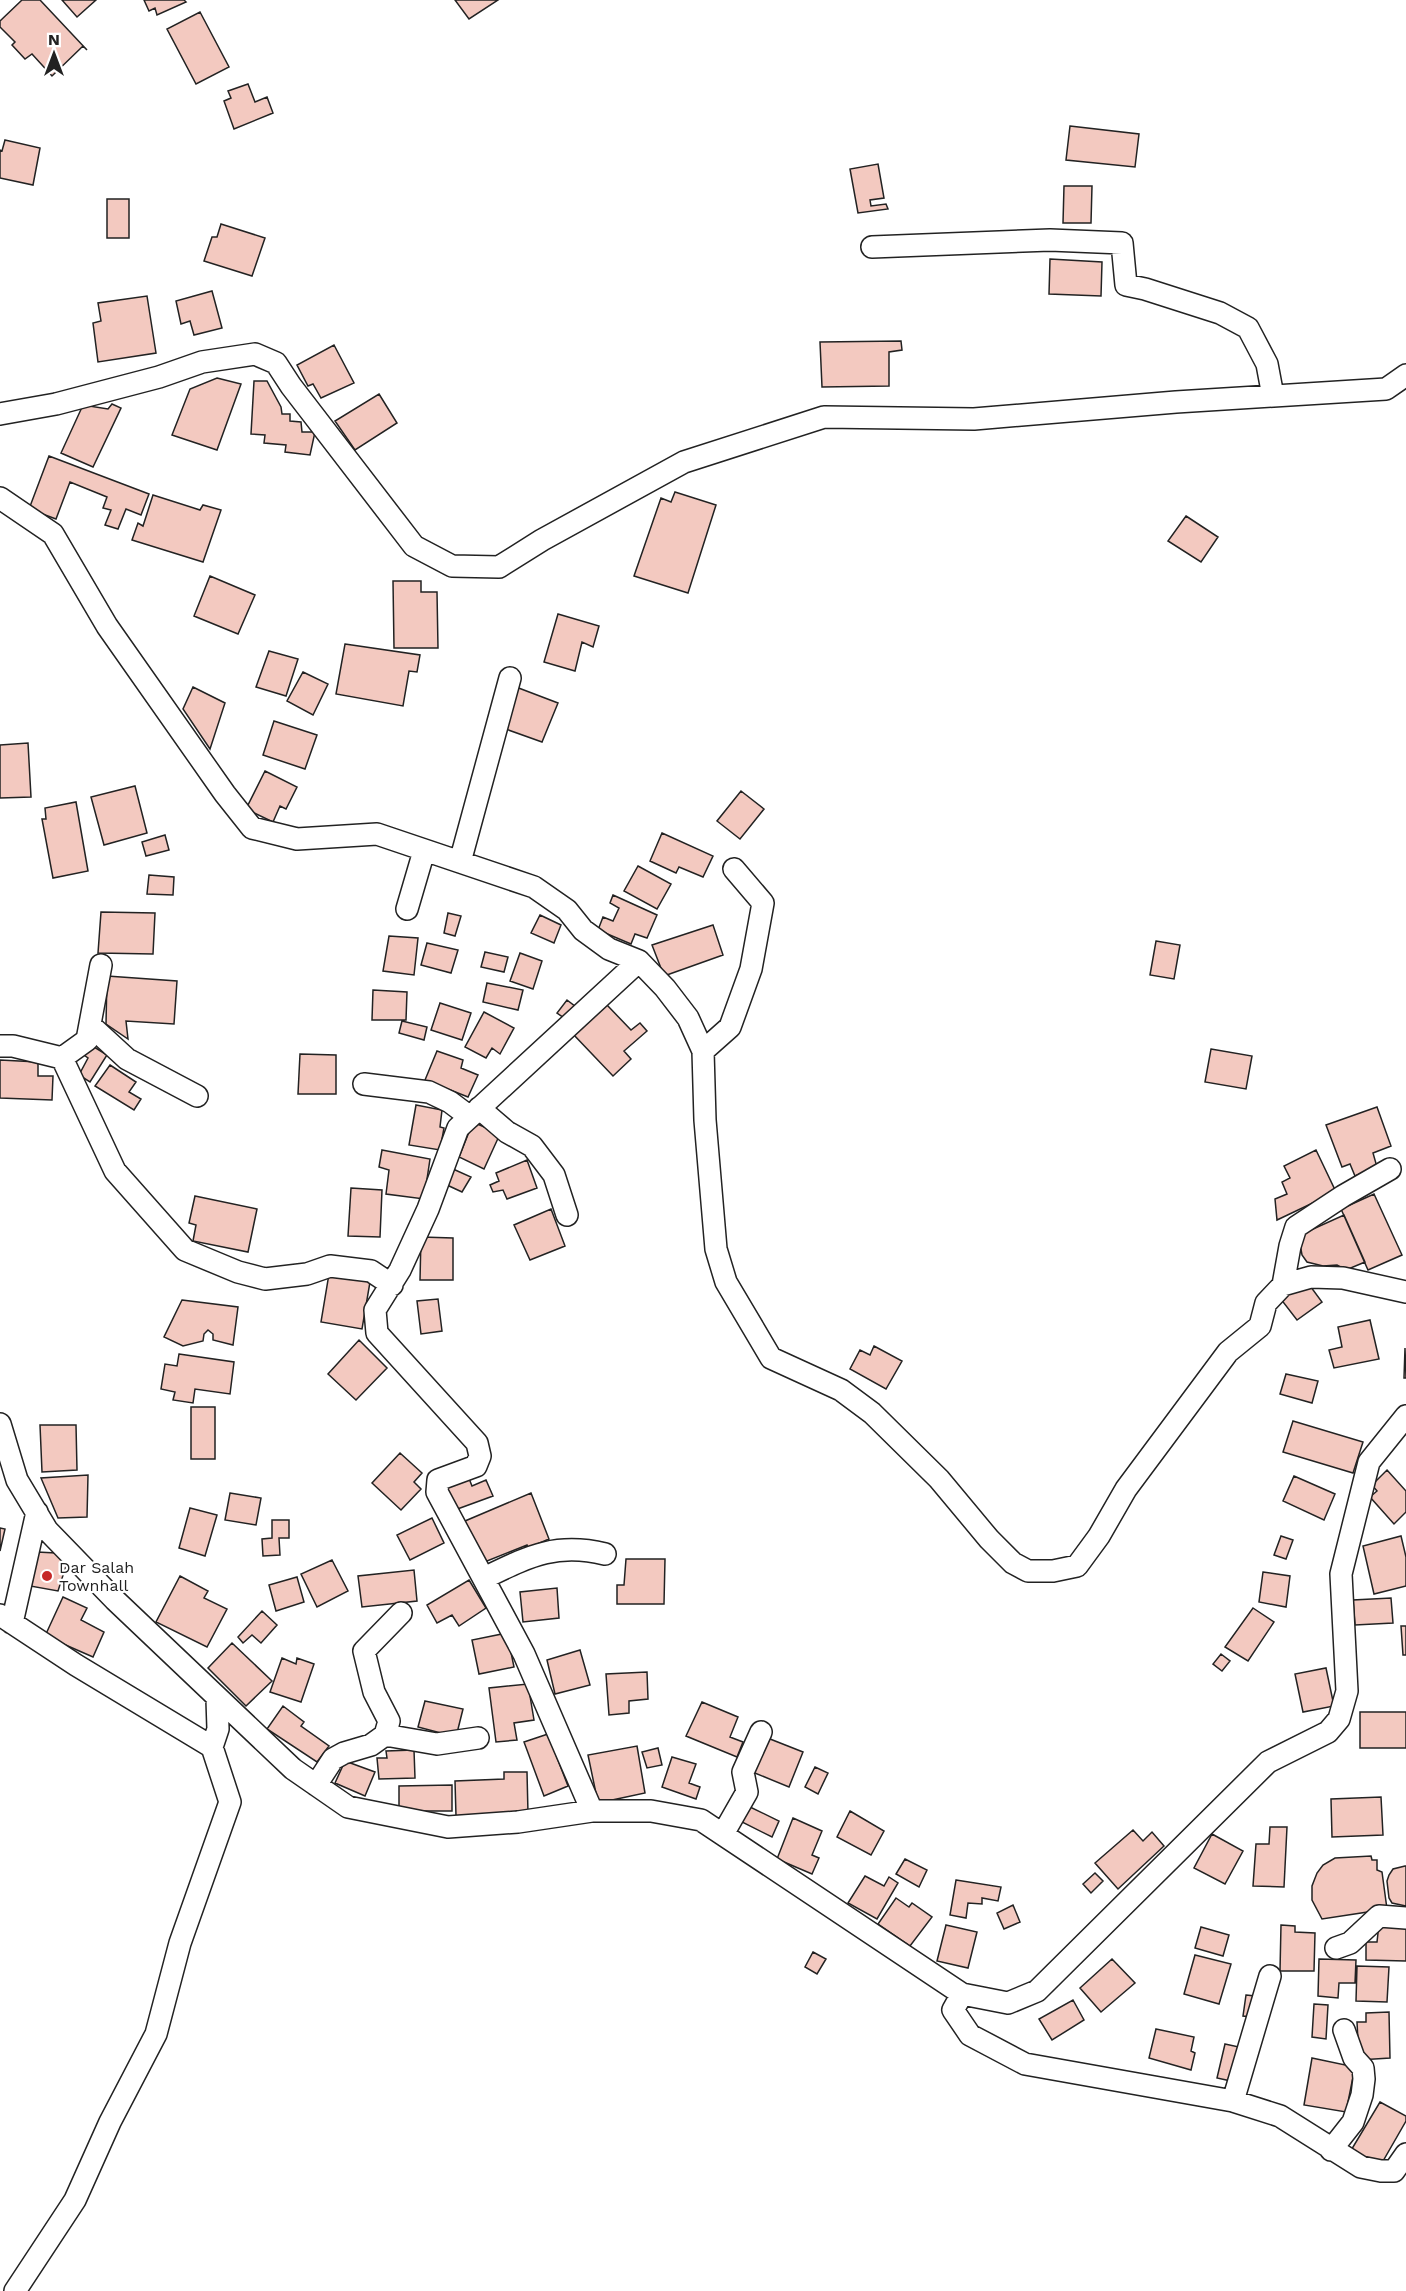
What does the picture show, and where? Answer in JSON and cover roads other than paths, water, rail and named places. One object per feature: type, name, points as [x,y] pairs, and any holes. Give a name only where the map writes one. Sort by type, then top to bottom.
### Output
[{"type":"street","points":[[873,247],[1050,240],[1122,243],[1126,285],[1220,313],[1248,328],[1267,364],[1273,396]]},
{"type":"street","points":[[0,414],[56,404],[159,377],[202,363],[255,354],[276,363],[291,386],[414,546],[452,566],[499,567],[542,540],[684,462],[824,417],[974,419],[1176,402],[1386,389],[1406,375]]},
{"type":"street","points":[[0,498],[53,534],[107,626],[225,794],[252,828],[297,839],[377,834],[534,887],[567,910],[583,930],[609,949],[639,962],[665,988],[688,1018],[703,1051],[705,1119],[716,1249],[726,1282],[771,1358],[842,1390],[873,1413],[939,1479],[989,1539],[1013,1563],[1028,1571],[1053,1571],[1077,1566],[1099,1536],[1126,1488],[1228,1352],[1260,1326],[1266,1303],[1283,1285],[1311,1277],[1343,1278],[1406,1292]]},
{"type":"street","points":[[460,862],[510,678]]},
{"type":"street","points":[[407,909],[424,851]]},
{"type":"street","points":[[703,1051],[730,1027],[750,969],[759,930],[763,903],[734,869]]},
{"type":"street","points":[[592,1811],[524,1654],[437,1492],[438,1480],[476,1466],[480,1456],[477,1443],[377,1333],[375,1310],[392,1285],[428,1209],[458,1128],[639,962]]},
{"type":"street","points":[[0,1046],[13,1046],[62,1058],[87,1041],[101,965]]},
{"type":"street","points":[[90,1025],[127,1059],[197,1096]]},
{"type":"street","points":[[62,1058],[115,1172],[185,1250],[238,1272],[265,1279],[307,1274],[330,1266],[371,1271],[392,1285]]},
{"type":"street","points":[[364,1084],[429,1092],[474,1113],[532,1146],[554,1175],[567,1215]]},
{"type":"street","points":[[1283,1285],[1296,1227],[1342,1196],[1390,1169]]},
{"type":"street","points":[[0,1424],[17,1480],[47,1530],[115,1600],[293,1769],[348,1807],[448,1827],[518,1822],[592,1811],[651,1811],[701,1820],[962,1994],[1008,2003],[1037,1991],[1268,1762],[1328,1732],[1339,1719],[1347,1691],[1341,1574],[1369,1462],[1406,1416]]},
{"type":"street","points":[[37,1512],[6,1619],[76,1665],[212,1747]]},
{"type":"street","points":[[484,1578],[548,1551],[585,1549],[605,1554]]},
{"type":"street","points":[[316,1785],[333,1759],[344,1753],[371,1745],[385,1735],[389,1721],[374,1692],[364,1652],[401,1613]]},
{"type":"street","points":[[15,2291],[75,2200],[110,2122],[156,2034],[180,1943],[230,1802],[212,1747],[218,1729],[217,1698]]},
{"type":"street","points":[[723,1834],[747,1792],[743,1772],[761,1732]]},
{"type":"street","points":[[385,1735],[437,1744],[478,1738]]},
{"type":"street","points":[[1336,1948],[1350,1943],[1379,1916],[1406,1918]]},
{"type":"street","points":[[1233,2101],[1270,1976]]},
{"type":"street","points":[[962,1994],[953,2010],[970,2035],[1025,2064],[1233,2101],[1280,2116],[1331,2150],[1361,2166],[1381,2171],[1394,2171],[1406,2154]]},
{"type":"street","points":[[1331,2150],[1353,2122],[1362,2095],[1364,2079],[1363,2068],[1354,2058],[1344,2030]]},
{"type":"place","name":"Dar Salah Townhall","points":[[47,1576]]}]
